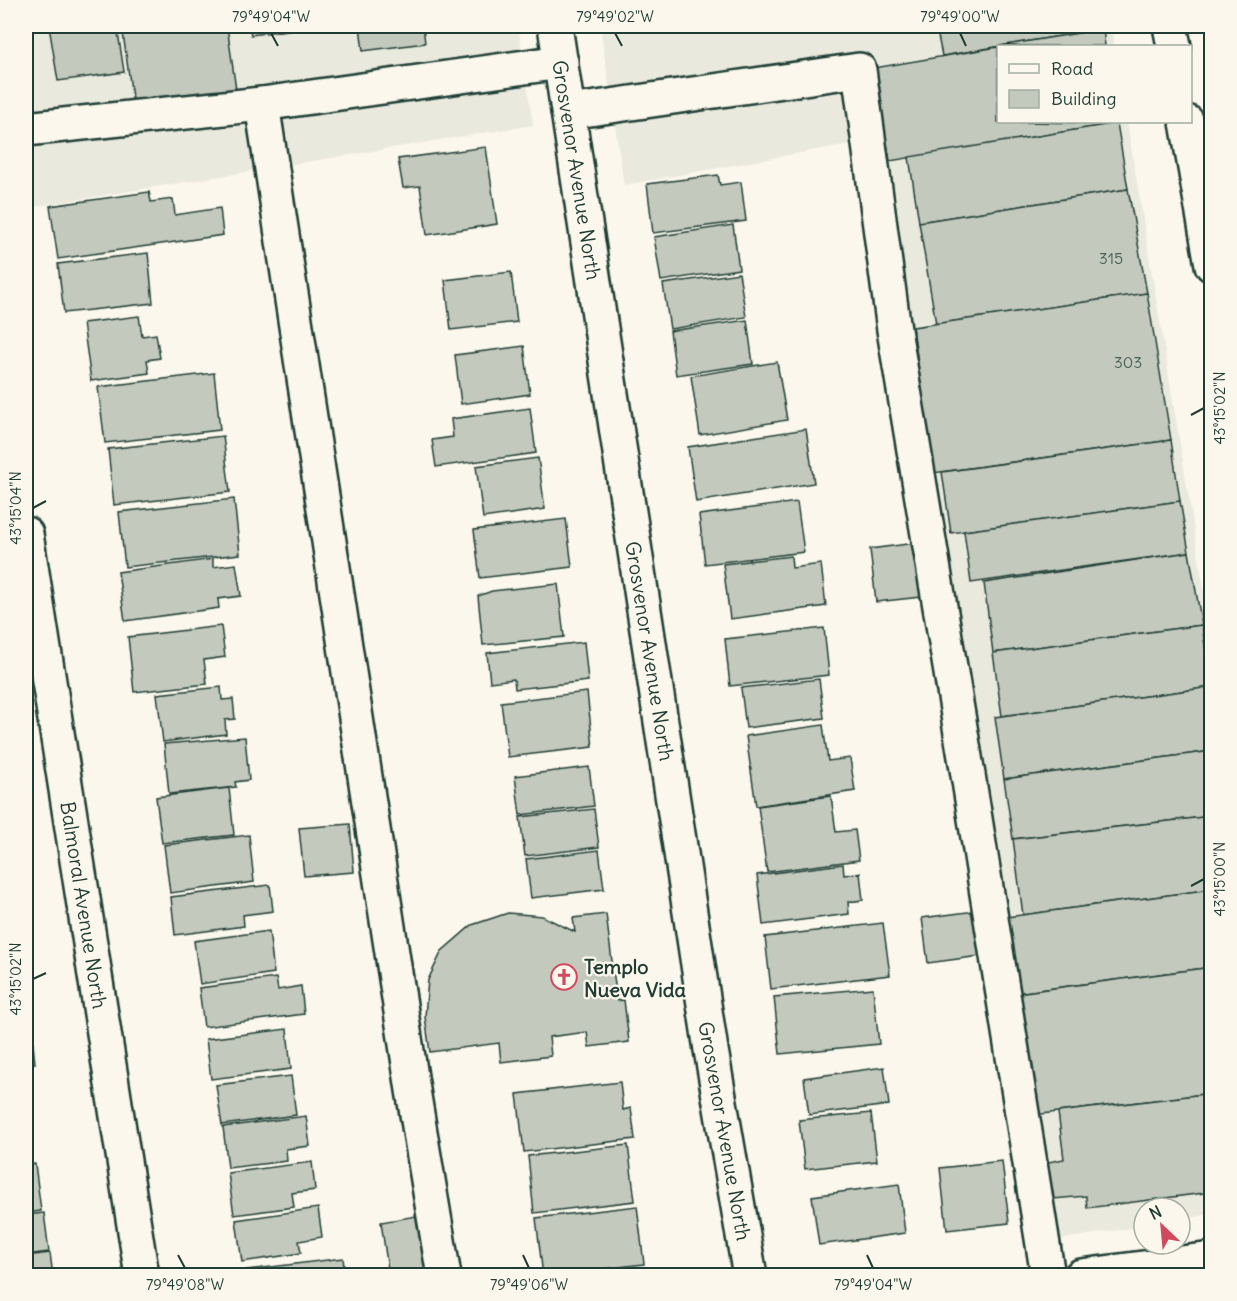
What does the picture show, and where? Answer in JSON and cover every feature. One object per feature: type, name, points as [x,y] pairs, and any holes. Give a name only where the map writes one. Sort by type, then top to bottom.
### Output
[{"type":"street","name":"Grosvenor Avenue North","points":[[555,26],[711,1050],[750,1275]]},
{"type":"street","points":[[1170,26],[1174,45]]},
{"type":"street","points":[[26,129],[262,104],[561,62]]},
{"type":"street","points":[[569,112],[859,70],[894,330],[1048,1275]]},
{"type":"street","points":[[262,104],[413,1090],[444,1275]]},
{"type":"street","points":[[1187,123],[1212,265]]},
{"type":"street","name":"Balmoral Avenue North","points":[[26,534],[142,1275]]},
{"type":"street","points":[[1081,1275],[1212,1259]]},
{"type":"shaded area","points":[[26,26],[518,26],[533,125],[26,208]]},
{"type":"shaded area","points":[[600,26],[1111,26],[1114,45],[997,45],[997,123],[1127,123],[1211,632],[1211,1214],[1192,1218],[1192,1196],[1132,1196],[1132,1228],[1051,1241],[866,141],[624,185]]},
{"type":"building","points":[[49,26],[117,26],[124,72],[58,81]]},
{"type":"building","points":[[122,26],[227,26],[236,90],[133,104]]},
{"type":"building","points":[[249,26],[318,26],[251,35]]},
{"type":"building","points":[[360,26],[423,26],[425,43],[363,51]]},
{"type":"building","points":[[936,26],[1102,26],[1103,29],[997,45],[942,56]]},
{"type":"building","points":[[1103,29],[1105,45],[1005,45]]},
{"type":"building","points":[[997,47],[997,123],[1117,123],[890,161],[874,68]]},
{"type":"building","points":[[1117,123],[1128,189],[919,222],[909,157]]},
{"type":"building","points":[[486,147],[497,224],[427,235],[420,186],[403,188],[398,159]]},
{"type":"building","points":[[718,175],[720,185],[741,182],[746,221],[653,233],[647,184]]},
{"type":"building","points":[[1128,189],[1147,293],[936,324],[919,222]]},
{"type":"building","points":[[149,192],[151,202],[173,199],[175,215],[220,208],[223,235],[58,259],[50,206]]},
{"type":"building","points":[[733,225],[739,269],[661,281],[654,237]]},
{"type":"building","points":[[148,253],[153,303],[64,313],[58,264]]},
{"type":"building","points":[[511,272],[517,322],[451,330],[445,280]]},
{"type":"building","points":[[739,273],[746,317],[670,329],[663,284]]},
{"type":"building","points":[[1147,293],[1171,440],[933,473],[913,327]]},
{"type":"building","points":[[139,316],[142,336],[156,334],[160,358],[147,360],[149,373],[91,381],[83,323]]},
{"type":"building","points":[[747,320],[753,364],[676,375],[670,331]]},
{"type":"building","points":[[524,346],[530,394],[461,404],[455,355]]},
{"type":"building","points":[[777,362],[787,420],[700,435],[691,376]]},
{"type":"building","points":[[214,373],[220,430],[105,443],[98,387]]},
{"type":"building","points":[[530,408],[536,453],[436,467],[432,440],[453,437],[451,419]]},
{"type":"building","points":[[806,429],[814,483],[696,502],[688,447]]},
{"type":"building","points":[[223,436],[230,492],[114,505],[108,449]]},
{"type":"building","points":[[1171,440],[1180,501],[951,533],[942,472]]},
{"type":"building","points":[[538,458],[545,509],[483,518],[476,466]]},
{"type":"building","points":[[234,499],[240,554],[125,567],[119,512]]},
{"type":"building","points":[[1180,501],[1189,552],[971,583],[964,531]]},
{"type":"building","points":[[797,502],[804,552],[705,564],[699,515]]},
{"type":"building","points":[[566,519],[572,567],[480,578],[474,530]]},
{"type":"building","points":[[923,542],[930,596],[876,602],[870,549]]},
{"type":"building","points":[[1189,552],[1202,625],[993,653],[984,583]]},
{"type":"building","points":[[791,556],[792,568],[821,564],[826,606],[730,619],[723,564]]},
{"type":"building","points":[[213,559],[213,567],[236,564],[241,596],[218,599],[219,608],[125,621],[118,572]]},
{"type":"building","points":[[558,584],[564,637],[483,645],[478,596],[492,591]]},
{"type":"building","points":[[1202,625],[1211,687],[1002,716],[993,653]]},
{"type":"building","points":[[221,626],[225,657],[204,660],[207,684],[134,692],[128,637]]},
{"type":"building","points":[[824,628],[829,675],[730,686],[725,639]]},
{"type":"building","points":[[584,642],[588,681],[515,689],[514,679],[490,682],[487,653]]},
{"type":"building","points":[[819,679],[824,718],[746,728],[741,688]]},
{"type":"building","points":[[221,687],[222,700],[233,699],[235,719],[225,720],[226,734],[163,742],[157,694]]},
{"type":"building","points":[[1211,687],[1212,751],[1004,779],[995,717]]},
{"type":"building","points":[[587,692],[593,747],[508,757],[501,702]]},
{"type":"building","points":[[823,725],[828,761],[850,758],[855,791],[756,806],[746,736]]},
{"type":"building","points":[[245,737],[249,780],[235,782],[236,787],[169,794],[164,744]]},
{"type":"building","points":[[1212,751],[1212,816],[1013,839],[1004,779]]},
{"type":"building","points":[[589,767],[594,806],[520,815],[515,776]]},
{"type":"building","points":[[229,788],[234,835],[162,843],[156,797]]},
{"type":"building","points":[[831,796],[836,832],[855,830],[859,860],[767,872],[758,806]]},
{"type":"building","points":[[594,809],[599,847],[525,856],[520,817]]},
{"type":"building","points":[[1212,816],[1212,889],[1023,915],[1013,839]]},
{"type":"building","points":[[350,824],[354,872],[304,876],[299,828]]},
{"type":"building","points":[[249,835],[254,882],[170,893],[164,845]]},
{"type":"building","points":[[599,850],[604,889],[531,898],[526,859]]},
{"type":"building","points":[[843,864],[844,875],[860,873],[863,900],[848,902],[849,914],[763,925],[757,875]]},
{"type":"building","points":[[270,885],[273,911],[243,915],[244,926],[175,935],[171,897]]},
{"type":"building","points":[[1212,889],[1212,967],[1017,993],[1007,917]]},
{"type":"building","points":[[975,911],[980,956],[928,963],[922,918]]},
{"type":"building","points":[[508,913],[542,916],[575,932],[573,918],[606,914],[617,1001],[624,1000],[629,1042],[589,1047],[587,1032],[549,1037],[551,1056],[501,1062],[499,1043],[430,1052],[425,1017],[428,980],[442,951],[472,925]]},
{"type":"building","points":[[883,923],[890,975],[771,989],[765,937]]},
{"type":"building","points":[[269,931],[274,973],[200,984],[194,941]]},
{"type":"building","points":[[1212,967],[1212,1093],[1034,1115],[1017,993]]},
{"type":"building","points":[[276,978],[278,990],[301,986],[304,1014],[204,1027],[199,988]]},
{"type":"building","points":[[873,988],[879,1044],[780,1054],[774,997]]},
{"type":"building","points":[[26,1025],[31,1025],[35,1063],[28,1064],[29,1070],[26,1070]]},
{"type":"building","points":[[287,1029],[291,1069],[211,1079],[206,1039]]},
{"type":"building","points":[[884,1067],[889,1105],[809,1115],[804,1078]]},
{"type":"building","points":[[291,1076],[296,1115],[222,1125],[216,1085]]},
{"type":"building","points":[[620,1082],[623,1110],[631,1108],[635,1139],[524,1152],[517,1094]]},
{"type":"building","points":[[1212,1093],[1212,1192],[1181,1196],[1132,1196],[1132,1202],[1087,1208],[1086,1196],[1053,1199],[1048,1162],[1064,1159],[1058,1112]]},
{"type":"building","points":[[871,1113],[877,1161],[805,1169],[799,1120]]},
{"type":"building","points":[[306,1116],[310,1146],[286,1149],[287,1161],[228,1168],[223,1127]]},
{"type":"building","points":[[628,1145],[635,1201],[534,1213],[528,1156]]},
{"type":"building","points":[[1002,1161],[1009,1223],[947,1230],[940,1168]]},
{"type":"building","points":[[312,1162],[315,1190],[292,1193],[294,1207],[234,1215],[228,1173]]},
{"type":"building","points":[[35,1164],[41,1211],[26,1213],[26,1165]]},
{"type":"building","points":[[899,1184],[905,1233],[819,1245],[812,1196]]},
{"type":"building","points":[[637,1206],[644,1264],[543,1276],[536,1218]]},
{"type":"building","points":[[318,1208],[322,1237],[299,1241],[301,1253],[242,1262],[236,1220]]},
{"type":"building","points":[[44,1213],[49,1252],[26,1255],[26,1215]]},
{"type":"building","points":[[422,1215],[432,1276],[389,1276],[381,1222]]},
{"type":"building","points":[[50,1253],[53,1276],[26,1276],[26,1256]]},
{"type":"building","points":[[343,1258],[345,1276],[248,1276],[247,1270]]},
{"type":"place","name":"Templo Nueva Vida","points":[[564,977]]}]
